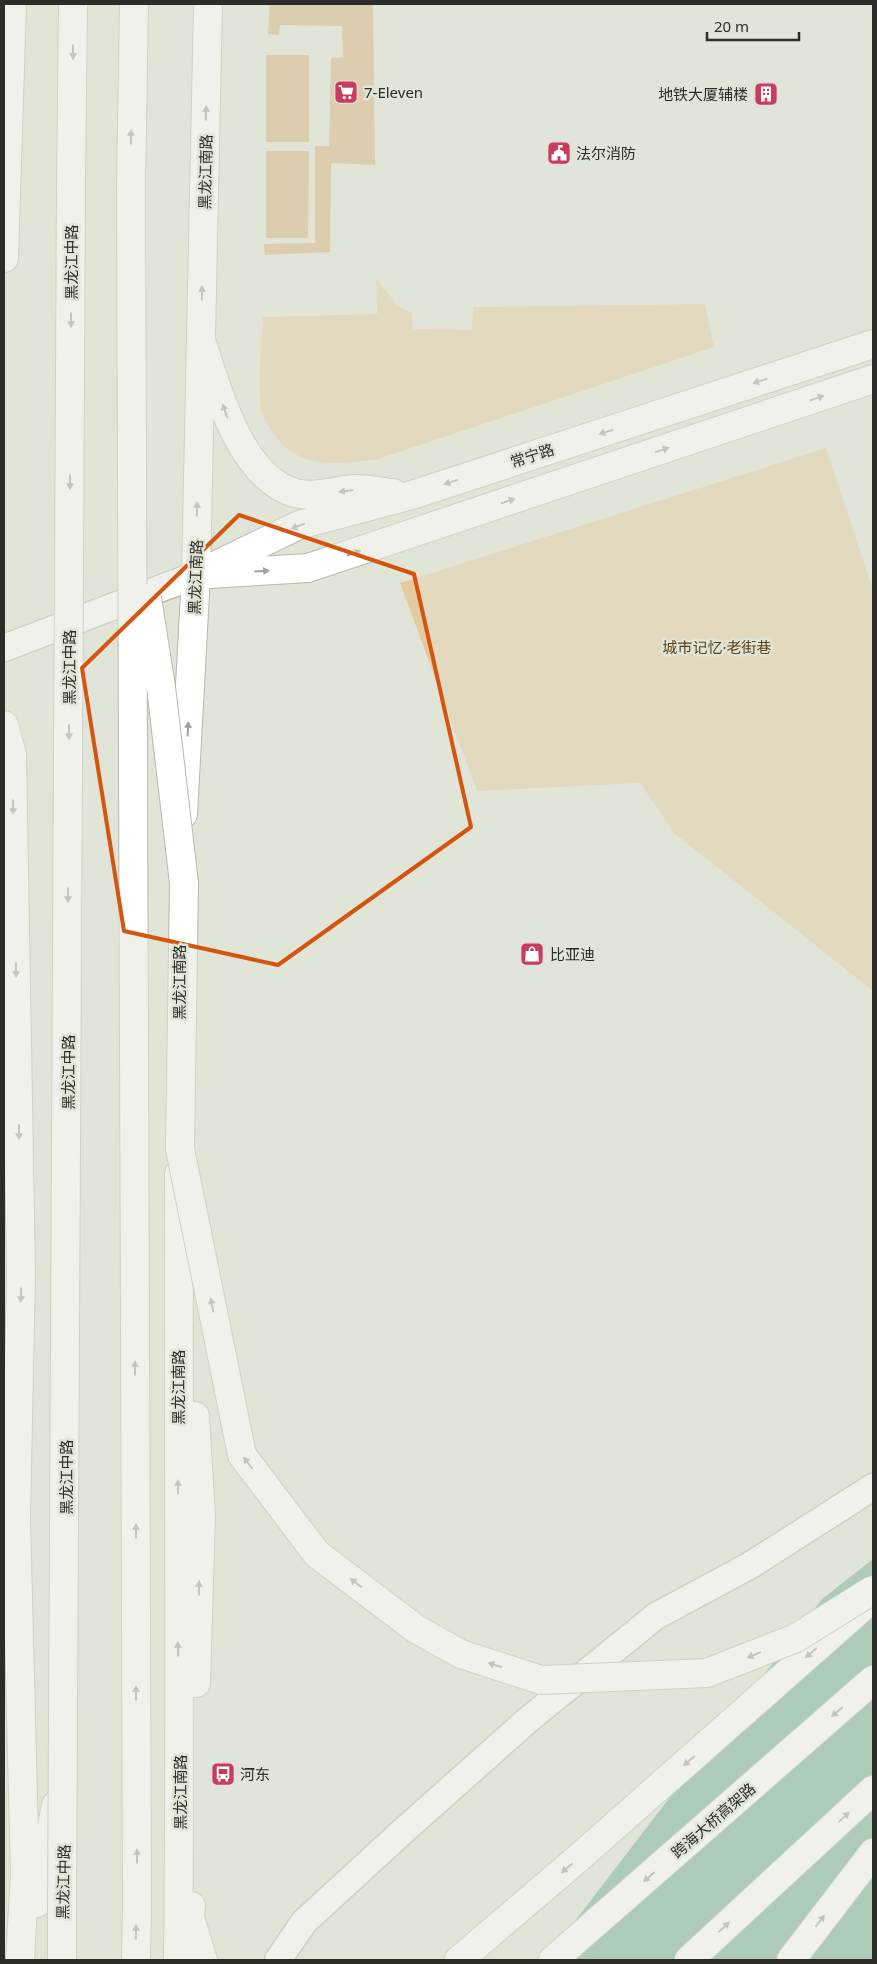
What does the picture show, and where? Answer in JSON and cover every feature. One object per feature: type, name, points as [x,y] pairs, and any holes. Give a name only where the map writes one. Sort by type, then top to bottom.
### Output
[{"type":"main road","points":[[4,258],[12,4]]},
{"type":"main road","name":"黑龙江中路","points":[[62,1960],[73,4]]},
{"type":"main road","points":[[134,4],[131,186],[136,1960]]},
{"type":"main road","name":"黑龙江南路","points":[[178,1960],[180,1778],[178,1610],[179,890],[196,575],[208,4]]},
{"type":"main road","points":[[202,341],[228,421],[253,461],[271,480],[295,493],[318,494],[355,490],[412,495]]},
{"type":"main road","name":"常宁路","points":[[196,575],[299,525],[412,495],[873,344]]},
{"type":"main road","points":[[196,575],[308,568],[873,379]]},
{"type":"main road","points":[[133,515],[161,687],[184,883],[180,1148],[201,1515],[190,1917],[203,1960]]},
{"type":"main road","points":[[4,725],[12,754],[21,1264],[10,1518],[25,1874],[21,1960]]},
{"type":"main road","points":[[180,1148],[242,1455],[317,1554],[416,1629],[461,1654],[541,1680],[708,1673],[796,1638],[873,1590]]},
{"type":"main road","points":[[459,1960],[575,1861],[873,1598]]},
{"type":"main road","name":"跨海大桥高架路","points":[[554,1960],[873,1680]]},
{"type":"main road","points":[[21,1960],[38,1899],[64,1757]]},
{"type":"main road","points":[[688,1960],[873,1790]]},
{"type":"main road","points":[[791,1960],[873,1853]]},
{"type":"street","points":[[4,648],[196,575]]},
{"type":"street","points":[[278,1960],[304,1922],[402,1832],[529,1719],[656,1616],[749,1566],[873,1487]]},
{"type":"highlighted area","points":[[239,515],[414,574],[471,827],[278,965],[124,931],[82,668]]},
{"type":"green space","points":[[376,278],[397,305],[412,313],[413,329],[472,330],[473,307],[705,304],[714,347],[378,459],[334,463],[307,459],[295,454],[283,445],[273,433],[261,409],[259,380],[263,317],[377,314]]},
{"type":"green space","name":"城市记忆·老街巷","points":[[826,448],[873,590],[873,991],[674,833],[640,783],[477,791],[400,583]]},
{"type":"shaded area","points":[[270,4],[373,4],[375,165],[331,163],[330,252],[265,255],[264,244],[315,243],[315,146],[329,146],[331,58],[343,57],[342,26],[280,25],[279,35],[268,34]]},
{"type":"shaded area","points":[[266,55],[309,55],[309,142],[266,142]]},
{"type":"shaded area","points":[[266,151],[309,151],[308,238],[266,238]]},
{"type":"shaded area","points":[[873,1559],[873,1960],[545,1960],[822,1599]]},
{"type":"place","name":"7-Eleven","points":[[346,92]]},
{"type":"place","name":"地铁大厦辅楼","points":[[766,94]]},
{"type":"place","name":"法尔消防","points":[[559,153]]},
{"type":"place","name":"比亚迪","points":[[532,954]]},
{"type":"place","name":"河东","points":[[223,1774]]}]
